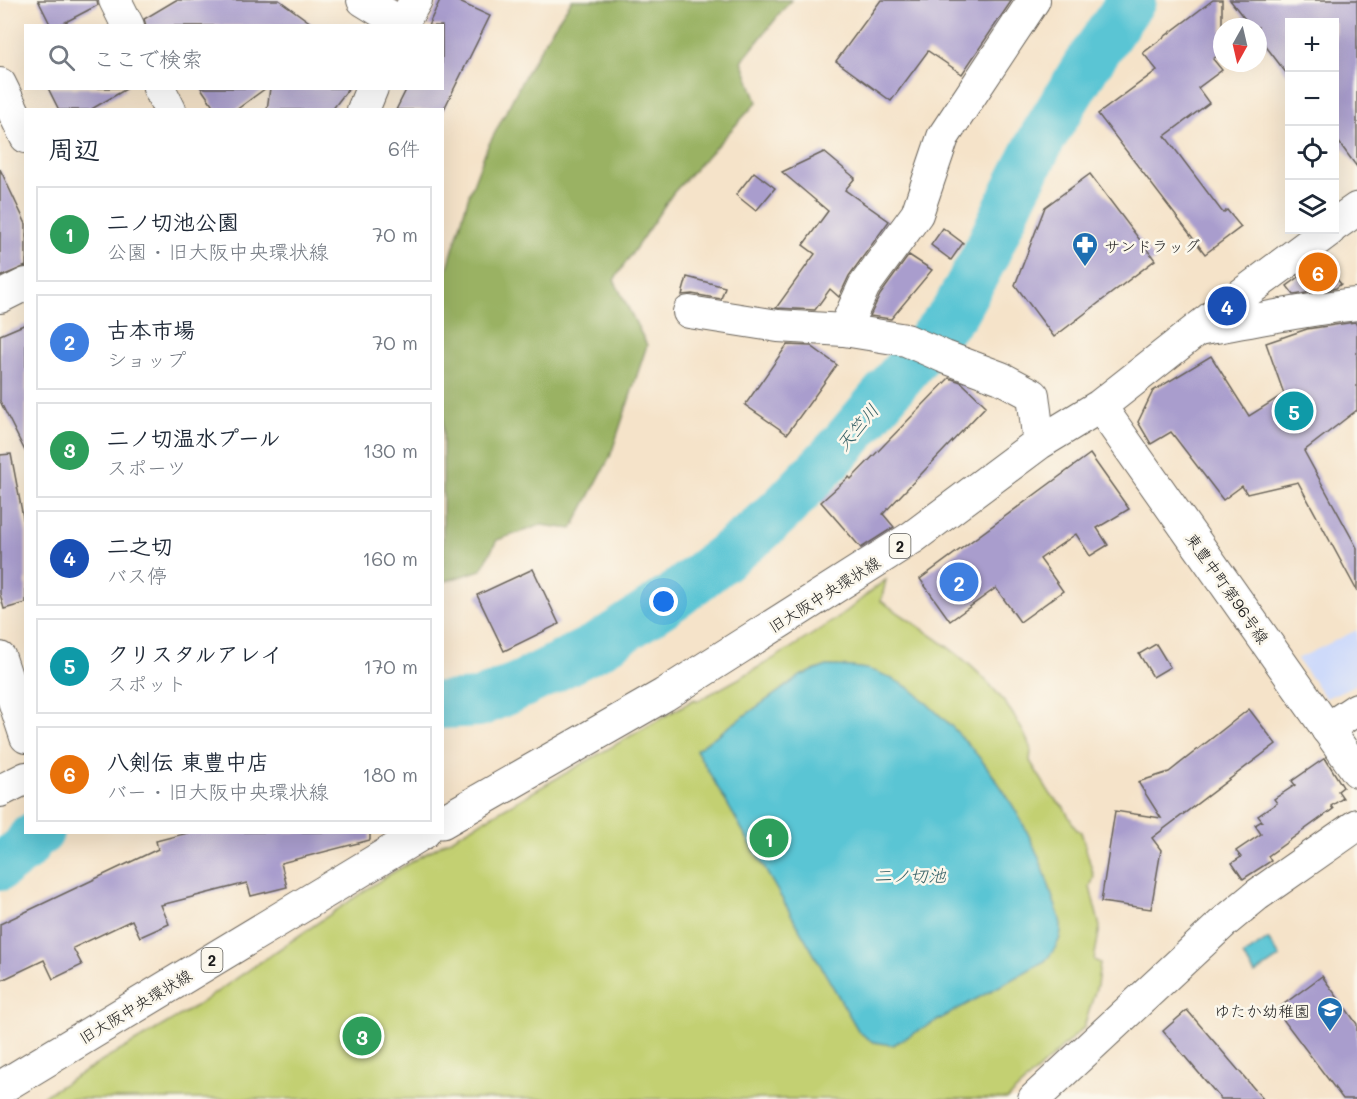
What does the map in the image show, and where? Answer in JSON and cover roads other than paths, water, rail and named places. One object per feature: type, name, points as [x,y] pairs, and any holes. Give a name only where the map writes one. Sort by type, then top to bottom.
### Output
[{"type":"main road","points":[[1339,222],[1357,209]]},
{"type":"main road","name":"旧大阪中央環状線","points":[[444,821],[663,695],[903,544],[1039,443],[1100,406],[1324,234]]},
{"type":"main road","name":"旧大阪中央環状線","points":[[0,1088],[403,837]]},
{"type":"street","points":[[115,0],[127,24]]},
{"type":"street","points":[[363,0],[406,16]]},
{"type":"street","points":[[844,330],[864,286],[917,214],[943,137],[1034,0]]},
{"type":"street","points":[[0,84],[24,133]]},
{"type":"street","points":[[160,90],[169,108]]},
{"type":"street","points":[[364,108],[371,90]]},
{"type":"street","points":[[0,297],[24,285]]},
{"type":"street","points":[[1197,330],[1242,324],[1316,308],[1357,304]]},
{"type":"street","points":[[689,312],[778,326],[844,330],[906,340],[1001,378],[1033,395],[1039,443]]},
{"type":"street","name":"東豊中町第96号線","points":[[1100,406],[1357,771]]},
{"type":"street","points":[[0,658],[24,731]]},
{"type":"street","points":[[1327,729],[1357,709]]},
{"type":"street","points":[[0,791],[24,779]]},
{"type":"street","points":[[1034,1099],[1223,922],[1257,895],[1357,825]]},
{"type":"water","name":"二ノ切池","points":[[827,666],[870,670],[909,688],[973,749],[1021,820],[1034,846],[1061,922],[1058,942],[1045,961],[893,1045],[873,1042],[859,1032],[696,750],[802,675]]},
{"type":"water","points":[[1268,939],[1280,957],[1255,974],[1243,956]]},
{"type":"waterway","name":"天竺川","points":[[444,705],[479,703],[525,683],[600,645],[676,595],[758,531],[781,510],[839,449],[955,311],[985,256],[1044,135],[1086,66],[1132,0]]},
{"type":"waterway","name":"天竺川","points":[[0,867],[25,848],[37,834]]},
{"type":"place","name":"サンドラッグ","points":[[1085,268]]},
{"type":"place","name":"八剣伝 東豊中店","points":[[1318,272]]},
{"type":"place","name":"二之切","points":[[1227,306]]},
{"type":"place","name":"クリスタルアレイ","points":[[1294,411]]},
{"type":"place","name":"古本市場","points":[[959,582]]},
{"type":"place","name":"二ノ切池公園","points":[[769,838]]},
{"type":"place","name":"ゆたか幼稚園","points":[[1330,1033]]},
{"type":"place","name":"二ノ切温水プール","points":[[362,1036]]}]
